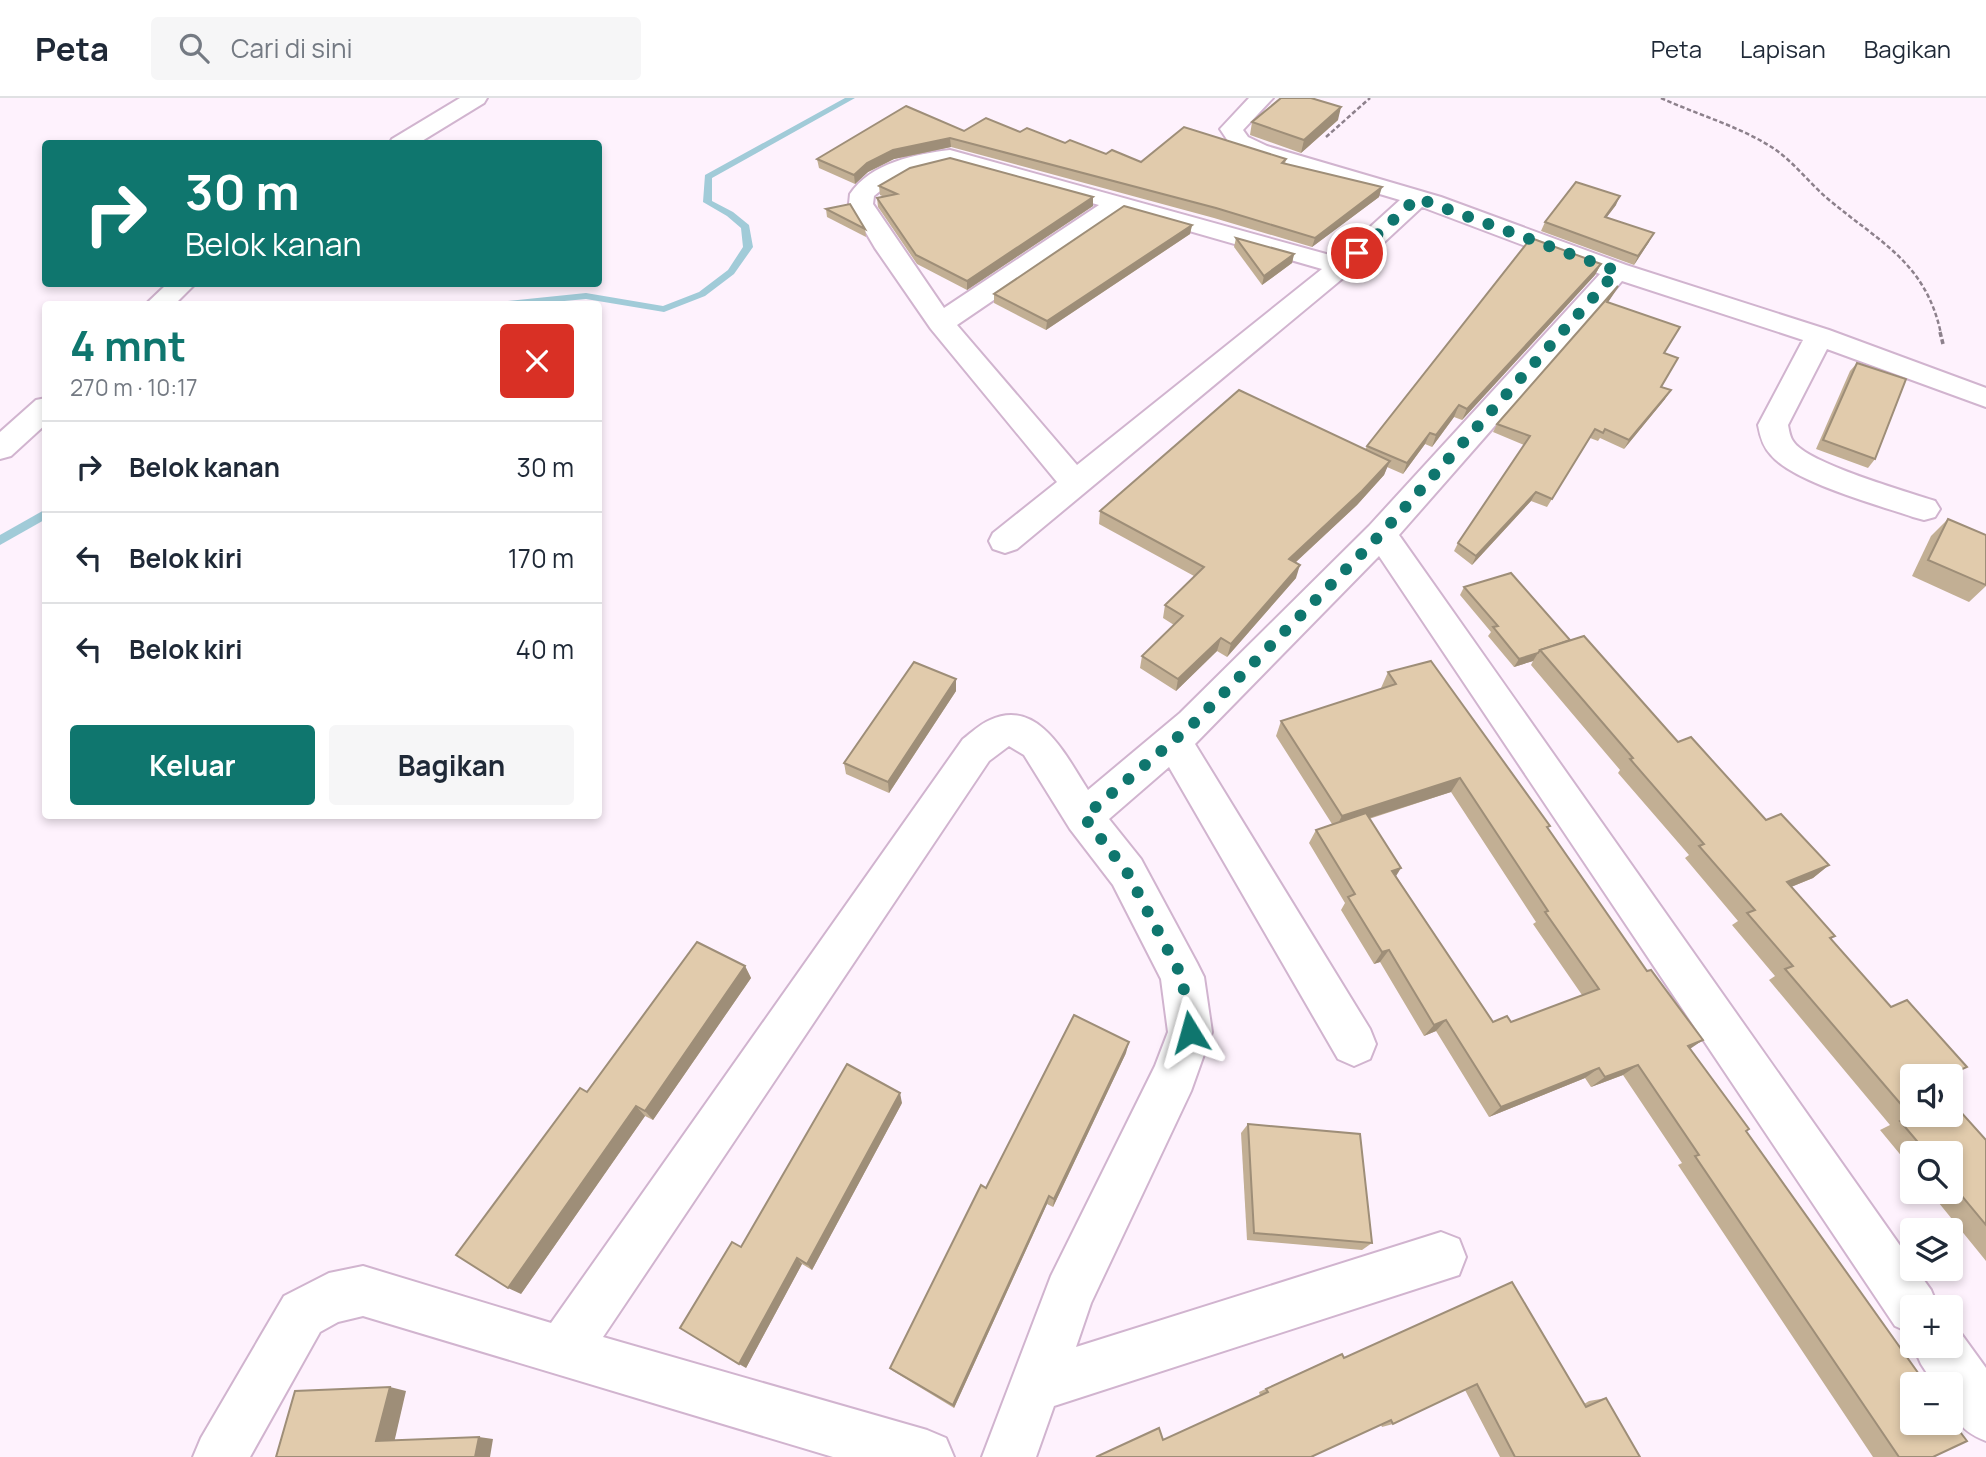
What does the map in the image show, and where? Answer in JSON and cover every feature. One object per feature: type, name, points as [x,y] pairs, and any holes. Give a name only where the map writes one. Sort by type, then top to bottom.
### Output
[{"type":"street","points":[[407,140],[476,98]]},
{"type":"street","points":[[1262,98],[1231,129],[1240,142],[1259,151],[1417,198],[1617,271],[1819,336],[1986,398]]},
{"type":"street","points":[[1076,484],[941,323],[888,248],[861,204],[862,194],[884,176],[922,160],[950,158],[1342,266]]},
{"type":"street","points":[[1005,541],[1342,266],[1417,198]]},
{"type":"street","points":[[941,323],[1119,204]]},
{"type":"street","points":[[1084,817],[1193,724],[1381,534],[1617,271]]},
{"type":"street","points":[[162,301],[179,287]]},
{"type":"street","points":[[1819,336],[1773,425],[1783,450],[1806,465],[1924,509]]},
{"type":"street","points":[[0,449],[42,411]]},
{"type":"street","points":[[1381,534],[1904,1295]]},
{"type":"street","points":[[562,1352],[976,750],[1002,731],[1021,732],[1037,744],[1084,817],[1127,872],[1182,977],[1190,1032],[1175,1075],[1069,1294],[1009,1457]]},
{"type":"street","points":[[1173,741],[1354,1044]]},
{"type":"street","points":[[1035,1386],[1441,1257]]},
{"type":"street","points":[[220,1457],[302,1314],[329,1298],[363,1291],[562,1352],[927,1457]]},
{"type":"street","points":[[1947,1358],[1986,1414]]},
{"type":"path","points":[[1301,163],[1370,98]]},
{"type":"path","points":[[1661,98],[1742,132],[1774,149],[1828,198],[1906,258],[1923,279],[1941,330],[1943,381]]},
{"type":"building","points":[[1281,98],[1311,98],[1341,107],[1304,140],[1252,122]]},
{"type":"building","points":[[906,106],[964,131],[986,118],[1020,132],[1027,128],[1065,143],[1070,140],[1106,154],[1112,150],[1141,162],[1184,127],[1286,159],[1282,163],[1382,187],[1315,238],[1216,208],[950,138],[893,150],[867,163],[854,175],[817,159]]},
{"type":"building","points":[[950,158],[1093,197],[967,281],[916,255],[877,198],[897,194],[879,186],[910,168]]},
{"type":"building","points":[[1576,182],[1620,196],[1605,217],[1654,233],[1638,256],[1545,222]]},
{"type":"building","points":[[850,204],[865,229],[826,209]]},
{"type":"building","points":[[1124,206],[1192,225],[1047,321],[994,294]]},
{"type":"building","points":[[1236,238],[1294,254],[1264,276]]},
{"type":"building","points":[[1531,238],[1601,264],[1467,409],[1459,405],[1436,435],[1430,433],[1407,463],[1367,446]]},
{"type":"building","points":[[1618,286],[1607,302],[1680,327],[1664,353],[1678,358],[1661,387],[1671,390],[1629,440],[1605,429],[1603,433],[1595,429],[1552,499],[1536,492],[1476,556],[1458,543],[1530,436],[1497,424]]},
{"type":"building","points":[[1857,363],[1906,379],[1875,459],[1823,440]]},
{"type":"building","points":[[1239,390],[1390,461],[1289,559],[1300,565],[1231,644],[1221,638],[1178,679],[1142,656],[1183,616],[1165,605],[1204,567],[1100,511]]},
{"type":"building","points":[[1948,519],[1986,535],[1986,585],[1928,560]]},
{"type":"building","points":[[1511,573],[1570,640],[1519,659],[1493,627],[1498,626],[1464,587]]},
{"type":"building","points":[[1584,636],[1678,742],[1691,737],[1766,820],[1781,814],[1829,865],[1787,882],[1835,936],[1830,938],[1891,1007],[1907,1000],[1967,1067],[1963,1069],[1963,1064],[1900,1064],[1900,1103],[1785,969],[1793,966],[1747,913],[1755,910],[1699,846],[1704,844],[1540,650]]},
{"type":"building","points":[[1431,661],[1550,826],[1547,827],[1647,971],[1651,970],[1703,1040],[1688,1046],[1749,1129],[1746,1131],[1900,1347],[1900,1358],[1908,1358],[1917,1372],[1900,1372],[1900,1435],[1962,1435],[1967,1441],[1933,1457],[1899,1457],[1695,1156],[1699,1155],[1638,1065],[1605,1077],[1599,1068],[1501,1107],[1446,1020],[1434,1025],[1389,950],[1382,952],[1348,897],[1355,894],[1316,830],[1366,813],[1401,868],[1392,871],[1493,1022],[1507,1016],[1511,1022],[1599,989],[1545,912],[1548,911],[1460,778],[1342,816],[1281,721],[1396,684],[1388,672]]},
{"type":"building","points":[[914,662],[956,679],[888,782],[844,763]]},
{"type":"building","points":[[697,942],[745,966],[645,1111],[636,1106],[508,1288],[456,1255],[580,1088],[587,1092]]},
{"type":"building","points":[[1074,1015],[1129,1042],[1054,1199],[1049,1196],[953,1405],[890,1368],[981,1185],[986,1188]]},
{"type":"building","points":[[847,1064],[900,1093],[807,1264],[797,1258],[739,1364],[680,1328],[732,1242],[741,1247]]},
{"type":"building","points":[[1963,1114],[1986,1140],[1986,1225],[1963,1197],[1963,1141],[1917,1141],[1905,1127],[1963,1127]]},
{"type":"building","points":[[1248,1124],[1360,1134],[1372,1243],[1254,1233]]},
{"type":"building","points":[[1512,1282],[1586,1407],[1606,1398],[1640,1457],[1515,1457],[1477,1384],[1393,1424],[1391,1420],[1311,1457],[1096,1457],[1159,1428],[1163,1440],[1268,1392],[1266,1389],[1342,1354],[1344,1358]]},
{"type":"building","points":[[390,1387],[376,1441],[479,1437],[475,1457],[276,1457],[295,1391]]},
{"type":"waterway","points":[[537,301],[586,296],[664,309],[702,294],[731,272],[748,247],[746,227],[730,214],[707,202],[708,177],[851,98]]},
{"type":"waterway","points":[[0,541],[42,515]]},
{"type":"route","points":[[1190,1032],[1182,977],[1127,872],[1084,817],[1193,724],[1381,534],[1602,291],[1617,271],[1417,198],[1357,253]]}]
